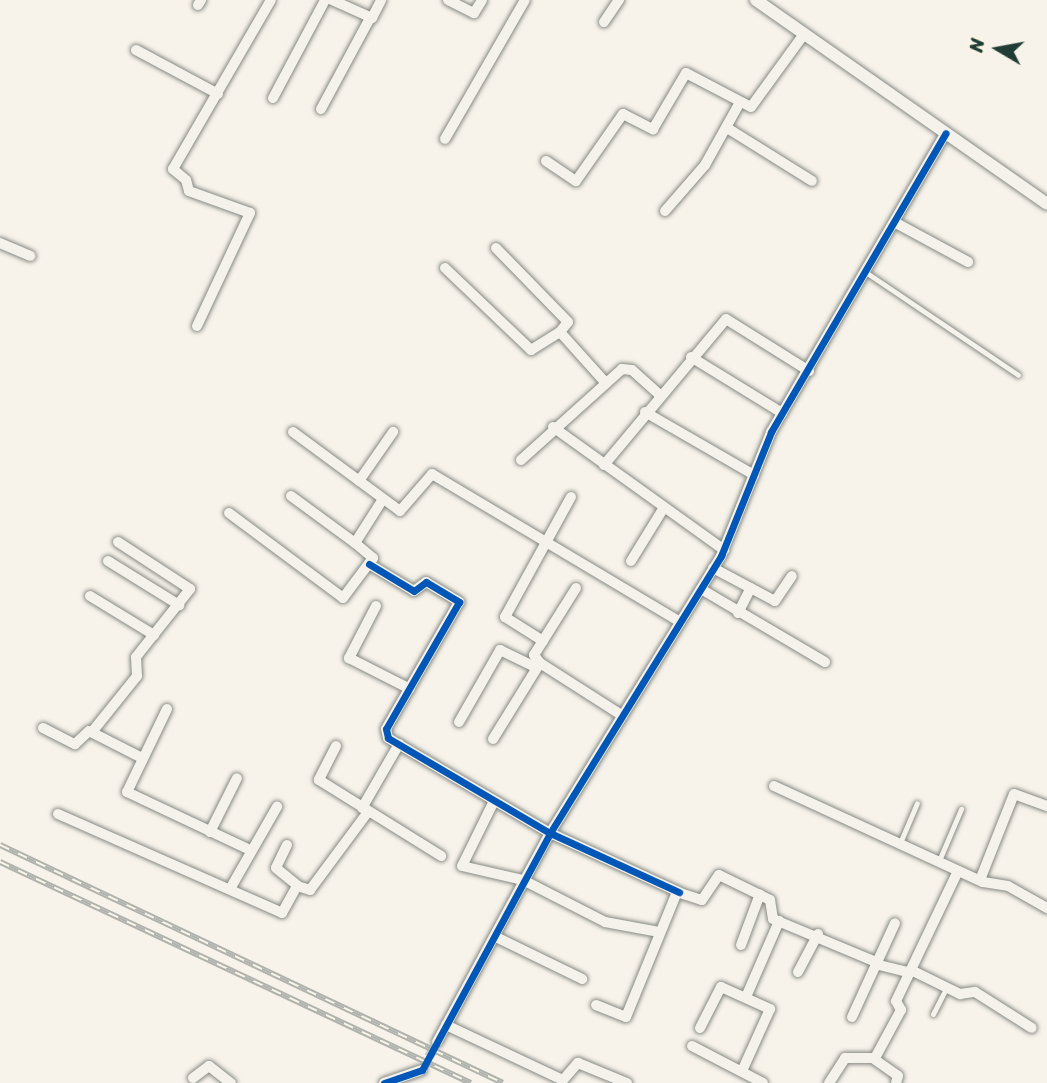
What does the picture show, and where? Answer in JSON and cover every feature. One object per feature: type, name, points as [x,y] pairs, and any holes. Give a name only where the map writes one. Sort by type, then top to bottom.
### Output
[{"type":"street","points":[[197,326],[250,213],[188,191],[186,180],[173,171],[271,0]]},
{"type":"street","points":[[273,98],[325,0]]},
{"type":"street","points":[[332,0],[370,18]]},
{"type":"street","points":[[321,109],[382,0]]},
{"type":"street","points":[[448,0],[474,13],[482,0]]},
{"type":"street","points":[[445,139],[525,0]]},
{"type":"street","points":[[604,22],[619,0]]},
{"type":"street","points":[[756,0],[1047,204]]},
{"type":"street","points":[[546,161],[576,181],[623,114],[653,129],[686,73],[739,104],[751,107],[804,34]]},
{"type":"street","points":[[136,50],[218,94]]},
{"type":"street","points":[[665,211],[705,165],[739,104]]},
{"type":"street","points":[[727,128],[812,181]]},
{"type":"street","points":[[437,1042],[550,833],[713,568],[782,413],[867,273],[946,133]]},
{"type":"street","points":[[896,223],[968,262]]},
{"type":"street","points":[[0,243],[30,256]]},
{"type":"street","points":[[445,268],[531,351],[559,332],[567,321],[496,248]]},
{"type":"street","points":[[604,465],[659,394],[722,321],[730,319],[808,371]]},
{"type":"street","points":[[559,332],[605,382]]},
{"type":"street","points":[[691,357],[782,413]]},
{"type":"street","points":[[521,460],[553,427],[605,382],[629,368],[659,394]]},
{"type":"street","points":[[645,412],[754,475]]},
{"type":"street","points":[[553,427],[723,550]]},
{"type":"street","points":[[293,432],[401,511],[432,474],[545,544],[680,622]]},
{"type":"street","points":[[359,481],[393,432]]},
{"type":"street","points":[[229,513],[342,597],[369,564],[372,555],[291,496]]},
{"type":"street","points":[[543,641],[505,617],[571,497]]},
{"type":"street","points":[[355,543],[383,499]]},
{"type":"street","points":[[631,561],[663,509]]},
{"type":"street","points":[[92,732],[136,676],[134,661],[190,587],[118,541]]},
{"type":"street","points":[[108,561],[179,605]]},
{"type":"street","points":[[369,564],[414,591],[426,582],[459,602],[386,729],[388,738],[550,833],[702,900],[721,875],[770,900],[772,917],[779,921],[818,934],[875,963],[911,971],[963,995],[975,992],[1032,1028]]},
{"type":"street","points":[[713,568],[777,600],[792,576]]},
{"type":"street","points":[[538,665],[534,656],[576,588]]},
{"type":"street","points":[[737,613],[751,588]]},
{"type":"street","points":[[701,589],[737,613],[825,662]]},
{"type":"street","points":[[90,596],[154,635]]},
{"type":"street","points":[[376,606],[349,658],[410,689]]},
{"type":"street","points":[[459,722],[500,650],[538,665],[623,716]]},
{"type":"street","points":[[493,739],[538,665]]},
{"type":"street","points":[[167,709],[127,792],[250,850]]},
{"type":"street","points":[[43,728],[75,744],[85,731],[92,732],[142,758]]},
{"type":"street","points":[[287,845],[276,868],[310,891],[365,810],[399,744]]},
{"type":"street","points":[[336,746],[319,780],[441,856]]},
{"type":"street","points":[[210,832],[237,778]]},
{"type":"street","points":[[774,786],[860,822],[900,846],[938,863],[980,880],[1008,886],[1047,908]]},
{"type":"street","points":[[980,880],[1014,793],[1047,806]]},
{"type":"street","points":[[494,800],[462,866],[523,880],[600,920],[659,932]]},
{"type":"street","points":[[230,889],[276,807]]},
{"type":"street","points":[[58,814],[282,913],[299,886]]},
{"type":"street","points":[[874,1059],[901,1010],[896,1001],[958,871]]},
{"type":"street","points":[[596,1005],[626,1017],[659,932],[679,891]]},
{"type":"street","points":[[741,945],[760,894]]},
{"type":"street","points":[[746,997],[779,921]]},
{"type":"street","points":[[852,1017],[895,923]]},
{"type":"street","points":[[798,972],[818,934]]},
{"type":"street","points":[[496,937],[582,979]]},
{"type":"street","points":[[700,1028],[721,987],[772,1012],[742,1071]]},
{"type":"street","points":[[446,1025],[563,1080],[578,1063],[627,1083]]},
{"type":"street","points":[[692,1046],[763,1083]]},
{"type":"street","points":[[830,1083],[845,1058],[856,1062],[863,1054],[897,1075],[896,1083]]},
{"type":"street","points":[[193,1078],[209,1066],[231,1083]]},
{"type":"street","points":[[384,1083],[405,1082],[422,1070]]},
{"type":"lane","points":[[867,273],[1018,375]]},
{"type":"lane","points":[[900,846],[917,803]]},
{"type":"lane","points":[[938,863],[961,809]]},
{"type":"lane","points":[[933,1014],[946,988]]},
{"type":"tunnel","points":[[422,1070],[437,1042]]},
{"type":"railway","points":[[0,845],[503,1083]]},
{"type":"railway","points":[[0,862],[471,1083]]},
{"type":"cycle path","points":[[384,1083],[422,1070],[550,833],[721,556],[771,432],[946,133]]},
{"type":"cycle path","points":[[369,564],[414,591],[426,582],[459,602],[386,729],[388,738],[550,833],[679,892]]}]
